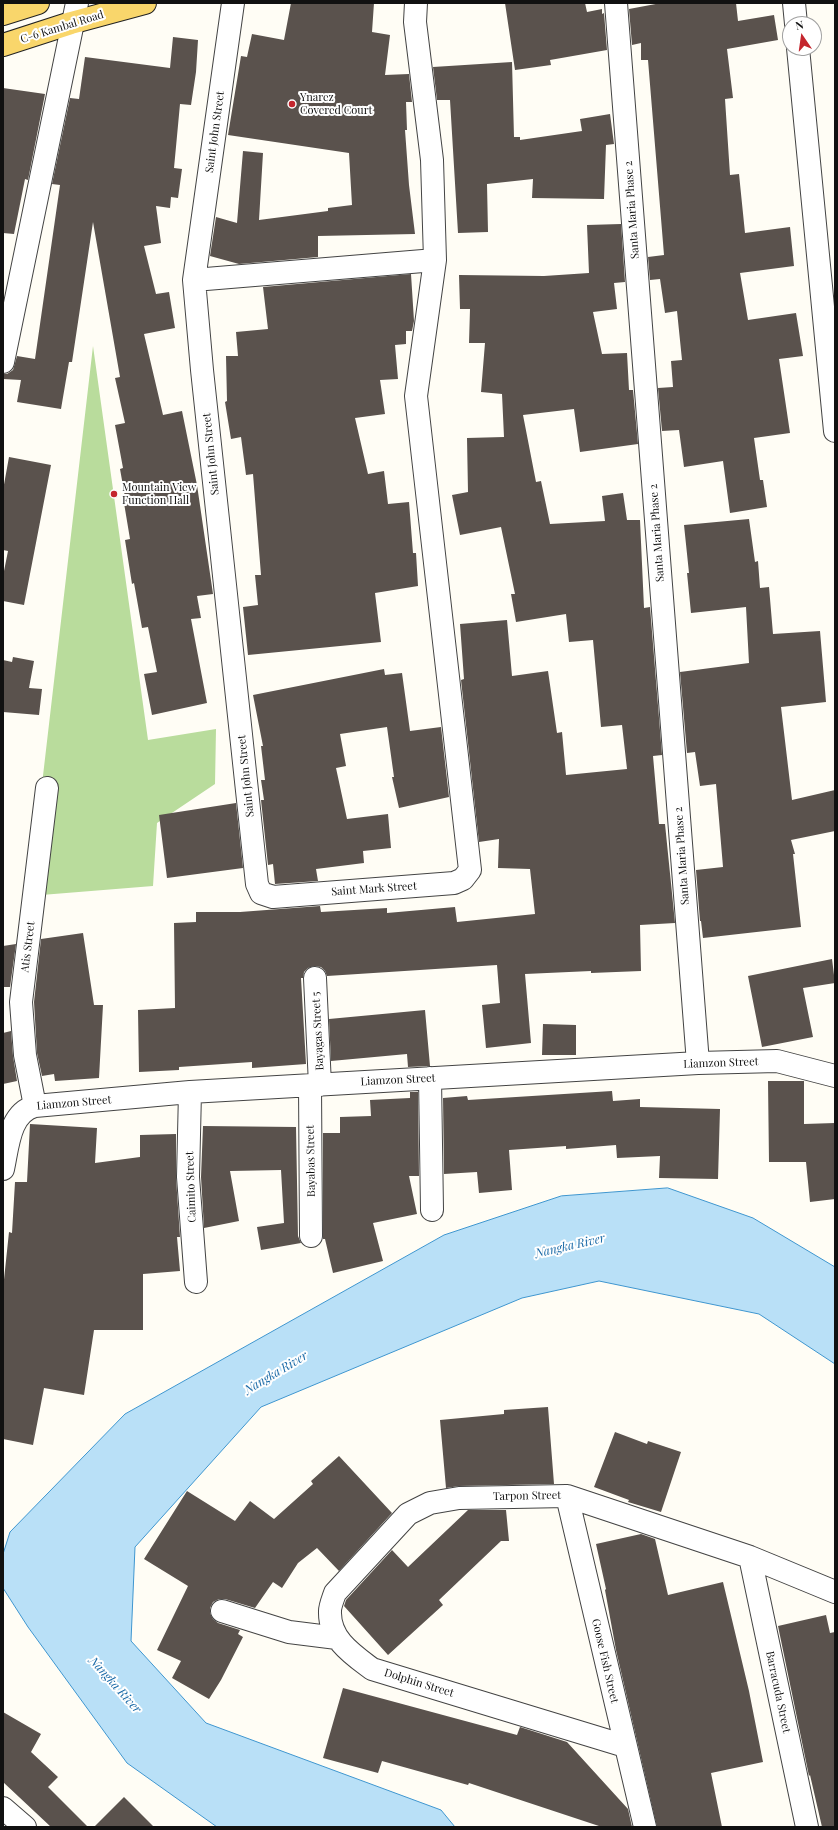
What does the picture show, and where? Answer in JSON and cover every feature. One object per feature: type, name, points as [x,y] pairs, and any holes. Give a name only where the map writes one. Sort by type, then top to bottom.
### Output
[{"type":"main road","points":[[3,14],[38,3]]},
{"type":"main road","name":"C-6 Kambal Road","points":[[3,45],[74,13],[145,3]]},
{"type":"street","name":"Saint John Street","points":[[233,3],[194,280],[202,370],[257,884],[261,893],[273,897]]},
{"type":"street","points":[[194,280],[435,260],[432,160],[416,29],[416,3]]},
{"type":"street","name":"Santa Maria Phase 2","points":[[616,3],[698,1063]]},
{"type":"street","points":[[794,3],[795,16]]},
{"type":"street","points":[[3,362],[74,13]]},
{"type":"street","points":[[799,56],[835,431]]},
{"type":"street","name":"Saint Mark Street","points":[[273,897],[454,883],[463,879],[470,870],[416,396],[435,260]]},
{"type":"street","name":"Atis Street","points":[[35,1106],[25,1055],[22,1002],[47,788]]},
{"type":"street","name":"Bayagas Street 5","points":[[315,978],[315,1085]]},
{"type":"street","name":"Liamzon Street","points":[[3,1169],[14,1121],[26,1108],[35,1106],[190,1092],[698,1063],[777,1061],[835,1076]]},
{"type":"street","points":[[430,1078],[432,1210]]},
{"type":"street","name":"Bayabas Street","points":[[311,1236],[315,1085]]},
{"type":"street","name":"Caimito Street","points":[[190,1092],[188,1178],[196,1282]]},
{"type":"street","name":"Tarpon Street","points":[[337,1638],[332,1624],[330,1610],[335,1593],[408,1514],[430,1503],[459,1498],[567,1496],[750,1558],[835,1592]]},
{"type":"street","name":"Goose Fish Street","points":[[567,1496],[645,1827]]},
{"type":"street","name":"Barracuda Street","points":[[750,1558],[807,1827]]},
{"type":"street","points":[[222,1611],[288,1632],[337,1638]]},
{"type":"street","name":"Dolphin Street","points":[[337,1638],[347,1650],[372,1669],[625,1746]]},
{"type":"street","points":[[3,1808],[26,1827]]},
{"type":"green space","points":[[93,346],[148,740],[216,729],[215,784],[157,823],[153,886],[29,896]]},
{"type":"water","name":"Nangka River","points":[[668,1188],[753,1218],[835,1267],[835,1364],[759,1314],[599,1281],[522,1298],[261,1407],[135,1547],[131,1641],[206,1723],[441,1810],[455,1827],[217,1827],[127,1763],[28,1627],[3,1588],[3,1554],[10,1532],[125,1414],[444,1235],[561,1196]]},
{"type":"building","points":[[291,3],[374,3],[372,32],[390,35],[385,75],[409,74],[412,102],[406,102],[407,130],[405,130],[409,185],[415,234],[318,236],[318,257],[239,264],[210,256],[216,217],[237,223],[243,151],[263,153],[259,220],[328,211],[328,208],[352,205],[349,153],[228,135],[241,56],[247,57],[252,34],[284,40]]},
{"type":"building","points":[[505,3],[585,3],[587,12],[602,9],[602,14],[604,13],[607,50],[550,60],[551,65],[515,70]]},
{"type":"building","points":[[661,3],[736,3],[738,21],[774,15],[778,40],[727,49],[733,98],[725,99],[730,175],[739,174],[745,233],[790,227],[794,266],[740,273],[748,320],[796,313],[803,356],[779,359],[790,433],[754,438],[760,480],[763,480],[767,507],[730,513],[723,461],[684,467],[679,430],[662,431],[658,388],[673,387],[671,361],[682,360],[677,311],[665,313],[660,279],[650,280],[648,257],[664,255],[648,60],[641,60],[641,43],[632,45],[629,9]]},
{"type":"building","points":[[173,37],[198,40],[196,72],[191,105],[180,104],[174,168],[182,169],[178,198],[171,197],[170,208],[156,206],[161,243],[144,246],[156,294],[169,292],[175,328],[144,334],[163,415],[182,411],[197,485],[213,594],[197,596],[201,618],[191,619],[207,703],[152,715],[144,674],[157,672],[148,627],[142,628],[134,583],[132,584],[125,540],[130,539],[120,469],[123,468],[115,425],[125,423],[115,378],[120,377],[93,222],[72,362],[69,362],[61,409],[17,402],[21,380],[3,379],[3,374],[7,374],[13,370],[17,356],[35,359],[60,185],[52,184],[70,98],[79,99],[85,57],[170,68]]},
{"type":"building","points":[[512,62],[514,137],[520,137],[520,140],[582,131],[580,119],[610,114],[614,144],[606,145],[604,199],[532,198],[533,179],[487,184],[488,232],[458,233],[450,100],[437,100],[433,67]]},
{"type":"building","points":[[3,88],[45,94],[28,180],[25,179],[14,234],[3,233]]},
{"type":"building","points":[[621,224],[625,282],[614,283],[617,309],[593,312],[602,354],[627,353],[629,390],[633,390],[638,444],[580,452],[574,409],[523,415],[536,482],[541,481],[550,524],[605,521],[602,496],[623,493],[627,520],[640,520],[644,608],[650,607],[662,755],[653,756],[659,824],[665,824],[675,923],[640,925],[641,971],[591,973],[591,971],[525,974],[531,1043],[486,1048],[482,1005],[500,1003],[497,965],[327,976],[321,967],[314,966],[308,968],[304,972],[303,978],[301,978],[306,1064],[252,1068],[252,1062],[179,1067],[179,1070],[139,1072],[138,1010],[175,1008],[174,923],[196,922],[196,912],[240,912],[320,906],[321,912],[387,908],[387,913],[455,907],[457,922],[535,914],[530,869],[498,868],[499,839],[479,842],[461,680],[464,679],[460,624],[507,620],[512,676],[548,671],[557,733],[562,732],[566,775],[627,769],[622,725],[601,727],[593,640],[569,642],[566,614],[516,622],[511,594],[515,594],[501,527],[460,535],[452,495],[468,492],[467,438],[504,437],[502,394],[481,392],[485,343],[469,343],[470,309],[460,309],[459,275],[544,276],[589,273],[587,225]]},
{"type":"building","points":[[411,274],[414,321],[412,331],[406,331],[406,344],[395,345],[398,379],[380,380],[385,414],[355,418],[368,474],[384,471],[388,504],[409,502],[413,553],[416,553],[418,586],[375,593],[381,642],[248,655],[243,607],[258,605],[255,575],[261,575],[253,474],[246,475],[241,437],[231,439],[225,402],[227,401],[226,356],[238,356],[236,332],[268,329],[263,287]]},
{"type":"building","points":[[9,457],[51,465],[24,605],[3,601],[3,576],[8,551],[3,550],[3,490]]},
{"type":"building","points":[[749,519],[755,562],[758,561],[760,588],[769,587],[773,634],[820,631],[826,702],[781,707],[792,800],[835,790],[835,831],[791,840],[795,854],[793,854],[801,927],[703,938],[700,921],[696,870],[723,867],[716,784],[700,786],[695,752],[687,753],[680,672],[749,663],[746,607],[691,613],[684,525]]},
{"type":"building","points":[[13,657],[34,661],[29,688],[42,689],[39,715],[3,712],[3,660],[12,662]]},
{"type":"building","points":[[384,669],[385,675],[402,673],[410,731],[441,727],[449,797],[399,808],[392,777],[394,777],[387,727],[340,734],[346,766],[336,768],[347,819],[388,814],[391,848],[363,851],[364,863],[316,869],[318,881],[275,884],[273,864],[268,865],[261,800],[264,800],[261,780],[265,780],[261,746],[263,746],[253,695]]},
{"type":"building","points":[[236,803],[243,868],[167,878],[159,815]]},
{"type":"building","points":[[83,933],[94,1005],[103,1005],[99,1078],[55,1081],[54,1074],[42,1076],[37,1053],[34,1002],[41,939]]},
{"type":"building","points":[[16,944],[10,987],[3,987],[3,946]]},
{"type":"building","points":[[832,959],[835,983],[803,988],[813,1037],[762,1047],[748,976]]},
{"type":"building","points":[[425,1010],[430,1066],[408,1067],[407,1054],[331,1061],[329,1019]]},
{"type":"building","points":[[543,1024],[576,1025],[576,1055],[542,1055]]},
{"type":"building","points":[[11,1031],[17,1081],[3,1084],[3,1033]]},
{"type":"building","points":[[768,1081],[804,1081],[804,1124],[835,1123],[835,1199],[810,1202],[806,1162],[769,1162]]},
{"type":"building","points":[[612,1091],[613,1101],[640,1099],[640,1107],[720,1109],[718,1179],[659,1178],[660,1156],[617,1158],[616,1145],[566,1149],[566,1146],[509,1150],[512,1190],[479,1193],[477,1172],[444,1174],[443,1098],[467,1096],[468,1100]]},
{"type":"building","points":[[410,1092],[418,1092],[419,1176],[409,1176],[417,1214],[373,1223],[383,1261],[333,1273],[325,1239],[323,1239],[323,1133],[340,1133],[340,1117],[371,1116],[370,1100],[410,1098]]},
{"type":"building","points":[[30,1124],[97,1128],[95,1163],[140,1157],[140,1135],[176,1134],[176,1178],[180,1237],[177,1237],[180,1271],[143,1274],[143,1330],[94,1330],[84,1395],[44,1388],[33,1445],[3,1439],[3,1289],[9,1232],[12,1233],[15,1182],[27,1182]]},
{"type":"building","points":[[203,1126],[296,1127],[298,1236],[301,1243],[261,1250],[257,1227],[284,1223],[281,1170],[230,1171],[239,1221],[204,1228],[201,1177]]},
{"type":"building","points":[[548,1407],[554,1484],[459,1486],[446,1488],[440,1420],[504,1414],[504,1410]]},
{"type":"building","points":[[615,1432],[647,1444],[648,1441],[681,1452],[661,1512],[628,1502],[629,1500],[594,1487]]},
{"type":"building","points":[[339,1456],[392,1513],[339,1571],[317,1548],[298,1563],[282,1588],[273,1582],[255,1608],[225,1599],[219,1599],[213,1602],[210,1608],[210,1613],[213,1619],[218,1623],[240,1630],[238,1634],[243,1637],[221,1680],[209,1699],[172,1678],[181,1661],[157,1650],[188,1586],[144,1559],[187,1491],[235,1521],[250,1501],[274,1519],[313,1484],[311,1481]]},
{"type":"building","points":[[468,1510],[506,1510],[509,1541],[501,1541],[439,1600],[443,1605],[388,1655],[344,1606],[346,1600],[392,1550],[408,1567]]},
{"type":"building","points":[[641,1534],[655,1539],[668,1595],[723,1582],[749,1691],[763,1762],[711,1773],[722,1827],[657,1827],[616,1650],[606,1589],[596,1544]]},
{"type":"building","points":[[826,1615],[830,1633],[835,1632],[835,1827],[822,1827],[810,1775],[809,1776],[778,1626]]},
{"type":"building","points":[[343,1688],[517,1735],[520,1727],[567,1742],[628,1809],[632,1827],[602,1827],[469,1783],[468,1785],[382,1761],[378,1773],[323,1758]]},
{"type":"building","points":[[3,1712],[41,1734],[31,1752],[58,1777],[48,1787],[88,1827],[51,1827],[3,1782]]},
{"type":"building","points":[[124,1797],[154,1827],[94,1827]]},
{"type":"place","name":"Ynarez Covered Court","points":[[292,104]]},
{"type":"place","name":"Mountain View Function Hall","points":[[114,494]]}]
